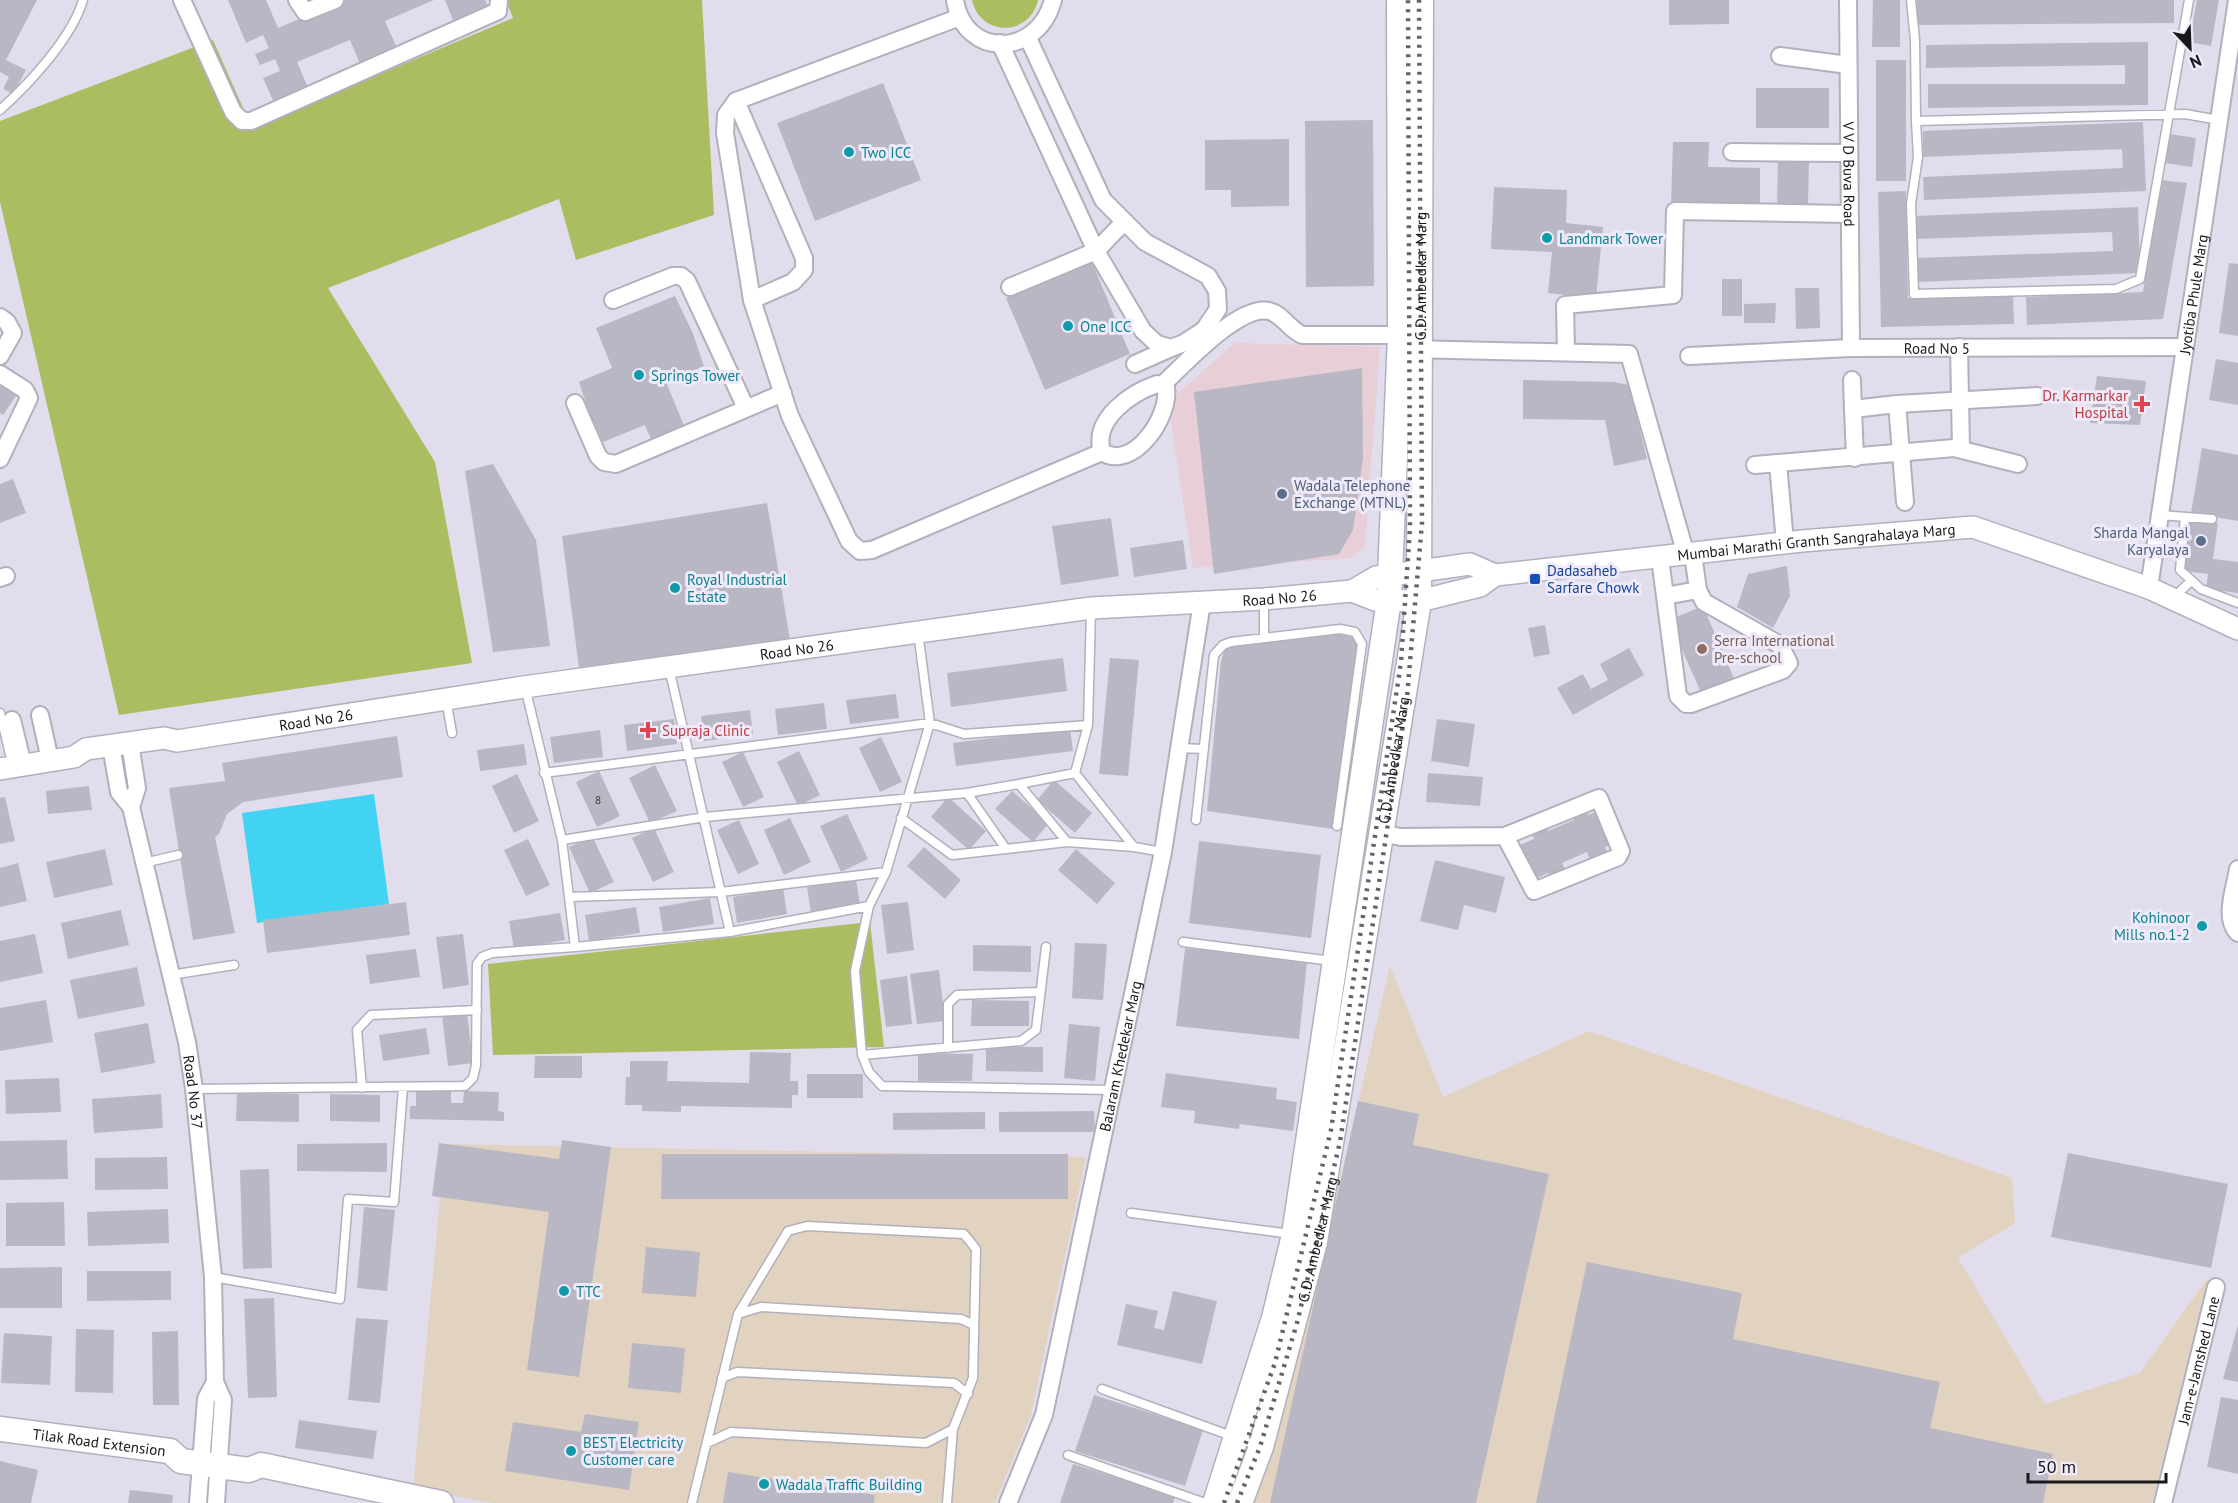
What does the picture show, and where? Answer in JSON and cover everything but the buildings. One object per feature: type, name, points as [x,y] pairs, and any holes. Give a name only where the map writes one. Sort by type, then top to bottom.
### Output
[{"type":"main road","name":"G.D. Ambedkar Marg","points":[[1399,0],[1410,51]]},
{"type":"main road","name":"G.D. Ambedkar Marg","points":[[1240,1503],[1261,1447],[1304,1238],[1336,1105],[1362,836],[1354,777],[1389,600],[1406,345],[1410,51],[1421,0]]},
{"type":"main road","name":"G.D. Ambedkar Marg","points":[[1215,1503],[1274,1318],[1304,1238],[1312,1102],[1337,962],[1362,836],[1419,601],[1421,572],[1406,345]]},
{"type":"main road","points":[[1312,1102],[1336,1105]]},
{"type":"main road","name":"Tilak Road Extension","points":[[0,1429],[170,1451],[182,1461],[211,1457],[249,1470],[261,1465],[441,1503]]},
{"type":"street","points":[[182,0],[234,112],[242,122],[251,121],[498,11],[499,0]]},
{"type":"street","points":[[297,0],[305,12],[335,0]]},
{"type":"street","points":[[955,0],[960,17],[976,36],[1009,44],[1028,38],[1039,30],[1049,15],[1053,0]]},
{"type":"street","name":"V V D Buva Road","points":[[1848,0],[1848,214],[1851,348]]},
{"type":"street","name":"Jyotiba Phule Marg","points":[[2149,588],[2237,0]]},
{"type":"street","points":[[960,17],[736,101],[726,115],[725,133],[752,300],[790,416],[849,541],[860,551],[872,550],[1102,452]]},
{"type":"street","points":[[1028,38],[1103,200],[1123,223],[1145,242],[1208,276],[1217,291],[1218,309],[1204,330],[1184,343],[1164,346],[1133,360]]},
{"type":"street","points":[[1000,43],[1096,251],[1143,331],[1164,346]]},
{"type":"street","points":[[1780,56],[1848,65]]},
{"type":"street","points":[[736,101],[804,258],[804,270],[793,282],[752,300]]},
{"type":"street","points":[[1732,153],[1848,153]]},
{"type":"street","points":[[1060,172],[1085,161]]},
{"type":"street","points":[[1566,352],[1564,305],[1673,295],[1675,211],[1848,214]]},
{"type":"street","points":[[1010,287],[1096,251],[1123,223]]},
{"type":"street","points":[[613,300],[673,276],[681,276],[687,281],[746,408]]},
{"type":"street","points":[[1163,384],[1167,393],[1162,416],[1139,446],[1118,456],[1108,456],[1102,452],[1099,442],[1101,434],[1121,404],[1148,387],[1163,384],[1228,325],[1244,316],[1266,310],[1274,313],[1292,330],[1302,335],[1406,345],[1629,354],[1690,554],[1698,590],[1704,602],[1780,645],[1789,659],[1787,667],[1686,704],[1678,696],[1660,558]]},
{"type":"street","points":[[0,317],[8,322],[13,333],[0,356]]},
{"type":"street","points":[[1959,347],[1961,448]]},
{"type":"street","name":"Road No 5","points":[[1689,356],[1851,348],[2185,347]]},
{"type":"street","points":[[0,374],[25,390],[29,398],[6,432],[0,459]]},
{"type":"street","points":[[1852,380],[1855,458]]},
{"type":"street","points":[[575,403],[598,456],[610,464],[616,464],[783,393]]},
{"type":"street","points":[[1853,409],[1897,404],[2037,396]]},
{"type":"street","points":[[1897,404],[1905,502]]},
{"type":"street","points":[[1755,465],[1961,448],[2018,464]]},
{"type":"street","points":[[1778,463],[1785,543]]},
{"type":"street","name":"Mumbai Marathi Granth Sangrahalaya Marg","points":[[1419,601],[1480,586],[1495,575],[1785,543],[1973,527],[2149,588],[2238,630]]},
{"type":"street","points":[[1352,591],[1377,577],[1470,564],[1495,575]]},
{"type":"street","points":[[1665,596],[1698,590]]},
{"type":"street","name":"Road No 26","points":[[12,767],[74,757],[86,749],[122,750],[164,738],[177,741],[668,666],[1090,608],[1264,599],[1352,591],[1375,600],[1419,601]]},
{"type":"street","name":"Balaram Khedekar Marg","points":[[1008,1503],[1044,1415],[1163,852],[1202,602]]},
{"type":"street","points":[[6,716],[12,767]]},
{"type":"street","points":[[40,716],[50,760]]},
{"type":"street","name":"Road No 37","points":[[122,750],[137,788],[131,807],[171,975],[194,1089],[213,1277],[216,1382],[206,1399],[211,1457],[198,1503]]},
{"type":"street","points":[[1362,836],[1505,836],[1599,798],[1621,850],[1618,856],[1534,891],[1505,836]]},
{"type":"street","points":[[2238,869],[2230,914],[2231,923],[2238,933]]},
{"type":"street","name":"Jam-e-Jamshed Lane","points":[[2163,1503],[2216,1287]]},
{"type":"street","points":[[211,1457],[216,1503]]},
{"type":"lane","points":[[2,106],[30,82],[79,15],[83,0]]},
{"type":"lane","points":[[1911,0],[1915,40],[1918,157],[1911,204],[1914,294],[2116,289],[2140,279],[2189,0]]},
{"type":"lane","points":[[1916,121],[2185,114],[2219,120]]},
{"type":"lane","points":[[2160,515],[2212,519]]},
{"type":"lane","points":[[2186,517],[2180,570],[2190,581],[2211,595],[2238,603]]},
{"type":"lane","points":[[2171,600],[2190,581]]},
{"type":"lane","points":[[1264,599],[1264,638]]},
{"type":"lane","points":[[1075,772],[1088,725],[1090,608]]},
{"type":"lane","points":[[1196,820],[1214,655],[1223,645],[1232,642],[1340,629],[1349,630],[1359,637],[1362,644],[1354,777]]},
{"type":"lane","points":[[918,632],[930,723],[886,872],[869,906],[855,971],[862,1055],[869,1072],[882,1086],[1113,1090]]},
{"type":"lane","points":[[668,666],[730,932]]},
{"type":"lane","points":[[524,687],[562,840],[575,948]]},
{"type":"lane","points":[[446,699],[452,733]]},
{"type":"lane","points":[[544,773],[930,723],[964,734],[1088,725]]},
{"type":"lane","points":[[1179,748],[1204,749]]},
{"type":"lane","points":[[562,840],[705,817],[967,793],[1075,772]]},
{"type":"lane","points":[[1075,772],[1134,847]]},
{"type":"lane","points":[[1019,784],[1067,842]]},
{"type":"lane","points":[[967,793],[1006,849]]},
{"type":"lane","points":[[901,818],[952,855],[1067,842],[1134,847],[1163,852]]},
{"type":"lane","points":[[144,862],[178,855]]},
{"type":"lane","points":[[569,897],[721,892],[886,872]]},
{"type":"lane","points":[[194,1089],[465,1086],[473,1078],[477,964],[482,957],[492,953],[575,948],[730,932],[869,906]]},
{"type":"lane","points":[[1183,942],[1337,962]]},
{"type":"lane","points":[[862,1055],[1021,1041],[1028,1037],[1036,1030],[1046,947]]},
{"type":"lane","points":[[171,975],[234,965]]},
{"type":"lane","points":[[948,1048],[948,1004],[957,995],[1040,992]]},
{"type":"lane","points":[[362,1088],[357,1029],[371,1015],[477,1010]]},
{"type":"lane","points":[[213,1277],[236,1278],[340,1299],[348,1199],[394,1202],[403,1088]]},
{"type":"lane","points":[[1131,1213],[1304,1238]]},
{"type":"lane","points":[[692,1503],[738,1314],[788,1231],[807,1226],[964,1233],[976,1249],[973,1378],[969,1394],[953,1429],[948,1503]]},
{"type":"lane","points":[[738,1314],[761,1307],[961,1319],[974,1325]]},
{"type":"lane","points":[[722,1378],[737,1372],[954,1383],[969,1394]]},
{"type":"lane","points":[[1102,1389],[1261,1447]]},
{"type":"lane","points":[[707,1443],[730,1432],[926,1443],[953,1429]]},
{"type":"lane","points":[[1068,1455],[1205,1503]]},
{"type":"shaded area","name":"Wadala Telephone Exchange (MTNL)","points":[[1235,343],[1380,347],[1365,546],[1352,558],[1193,568],[1168,402]]},
{"type":"shaded area","points":[[1390,966],[1443,1097],[1589,1031],[2012,1178],[2015,1223],[1958,1258],[2045,1404],[2140,1373],[2209,1276],[2152,1503],[1247,1503],[1301,1348]]},
{"type":"shaded area","points":[[445,1144],[1086,1157],[1031,1415],[995,1503],[492,1503],[413,1488]]},
{"type":"green space","points":[[506,0],[702,0],[714,215],[576,260],[559,199],[328,288],[435,462],[472,663],[119,715],[0,202],[0,121],[213,40],[252,128],[513,18]]},
{"type":"green space","points":[[972,0],[1038,0],[1033,12],[1025,21],[1005,28],[985,21],[977,12]]},
{"type":"green space","points":[[870,922],[884,1047],[493,1055],[488,964]]},
{"type":"water","points":[[374,794],[389,904],[257,923],[242,813]]},
{"type":"railway","points":[[1224,1503],[1275,1363],[1331,1130],[1401,662],[1410,527],[1408,0]]},
{"type":"railway","points":[[1237,1503],[1260,1447],[1297,1323],[1340,1142],[1407,697],[1422,523],[1419,0]]},
{"type":"place","name":"Two ICC","points":[[849,152]]},
{"type":"place","name":"Landmark Tower","points":[[1547,238]]},
{"type":"place","name":"One ICC","points":[[1068,326]]},
{"type":"place","name":"Springs Tower","points":[[639,375]]},
{"type":"place","name":"Dr. Karmarkar Hospital","points":[[2142,404]]},
{"type":"place","name":"Wadala Telephone Exchange (MTNL)","points":[[1282,494]]},
{"type":"place","name":"Sharda Mangal Karyalaya","points":[[2201,541]]},
{"type":"place","name":"Dadasaheb Sarfare Chowk","points":[[1535,579]]},
{"type":"place","name":"Royal Industrial Estate","points":[[675,588]]},
{"type":"place","name":"Serra International Pre-school","points":[[1702,649]]},
{"type":"place","name":"Supraja Clinic","points":[[648,730]]},
{"type":"place","name":"Kohinoor Mills no.1-2","points":[[2202,926]]},
{"type":"place","name":"TTC","points":[[564,1291]]},
{"type":"place","name":"BEST Electricity Customer care","points":[[571,1451]]},
{"type":"place","name":"Wadala Traffic Building","points":[[764,1484]]}]
